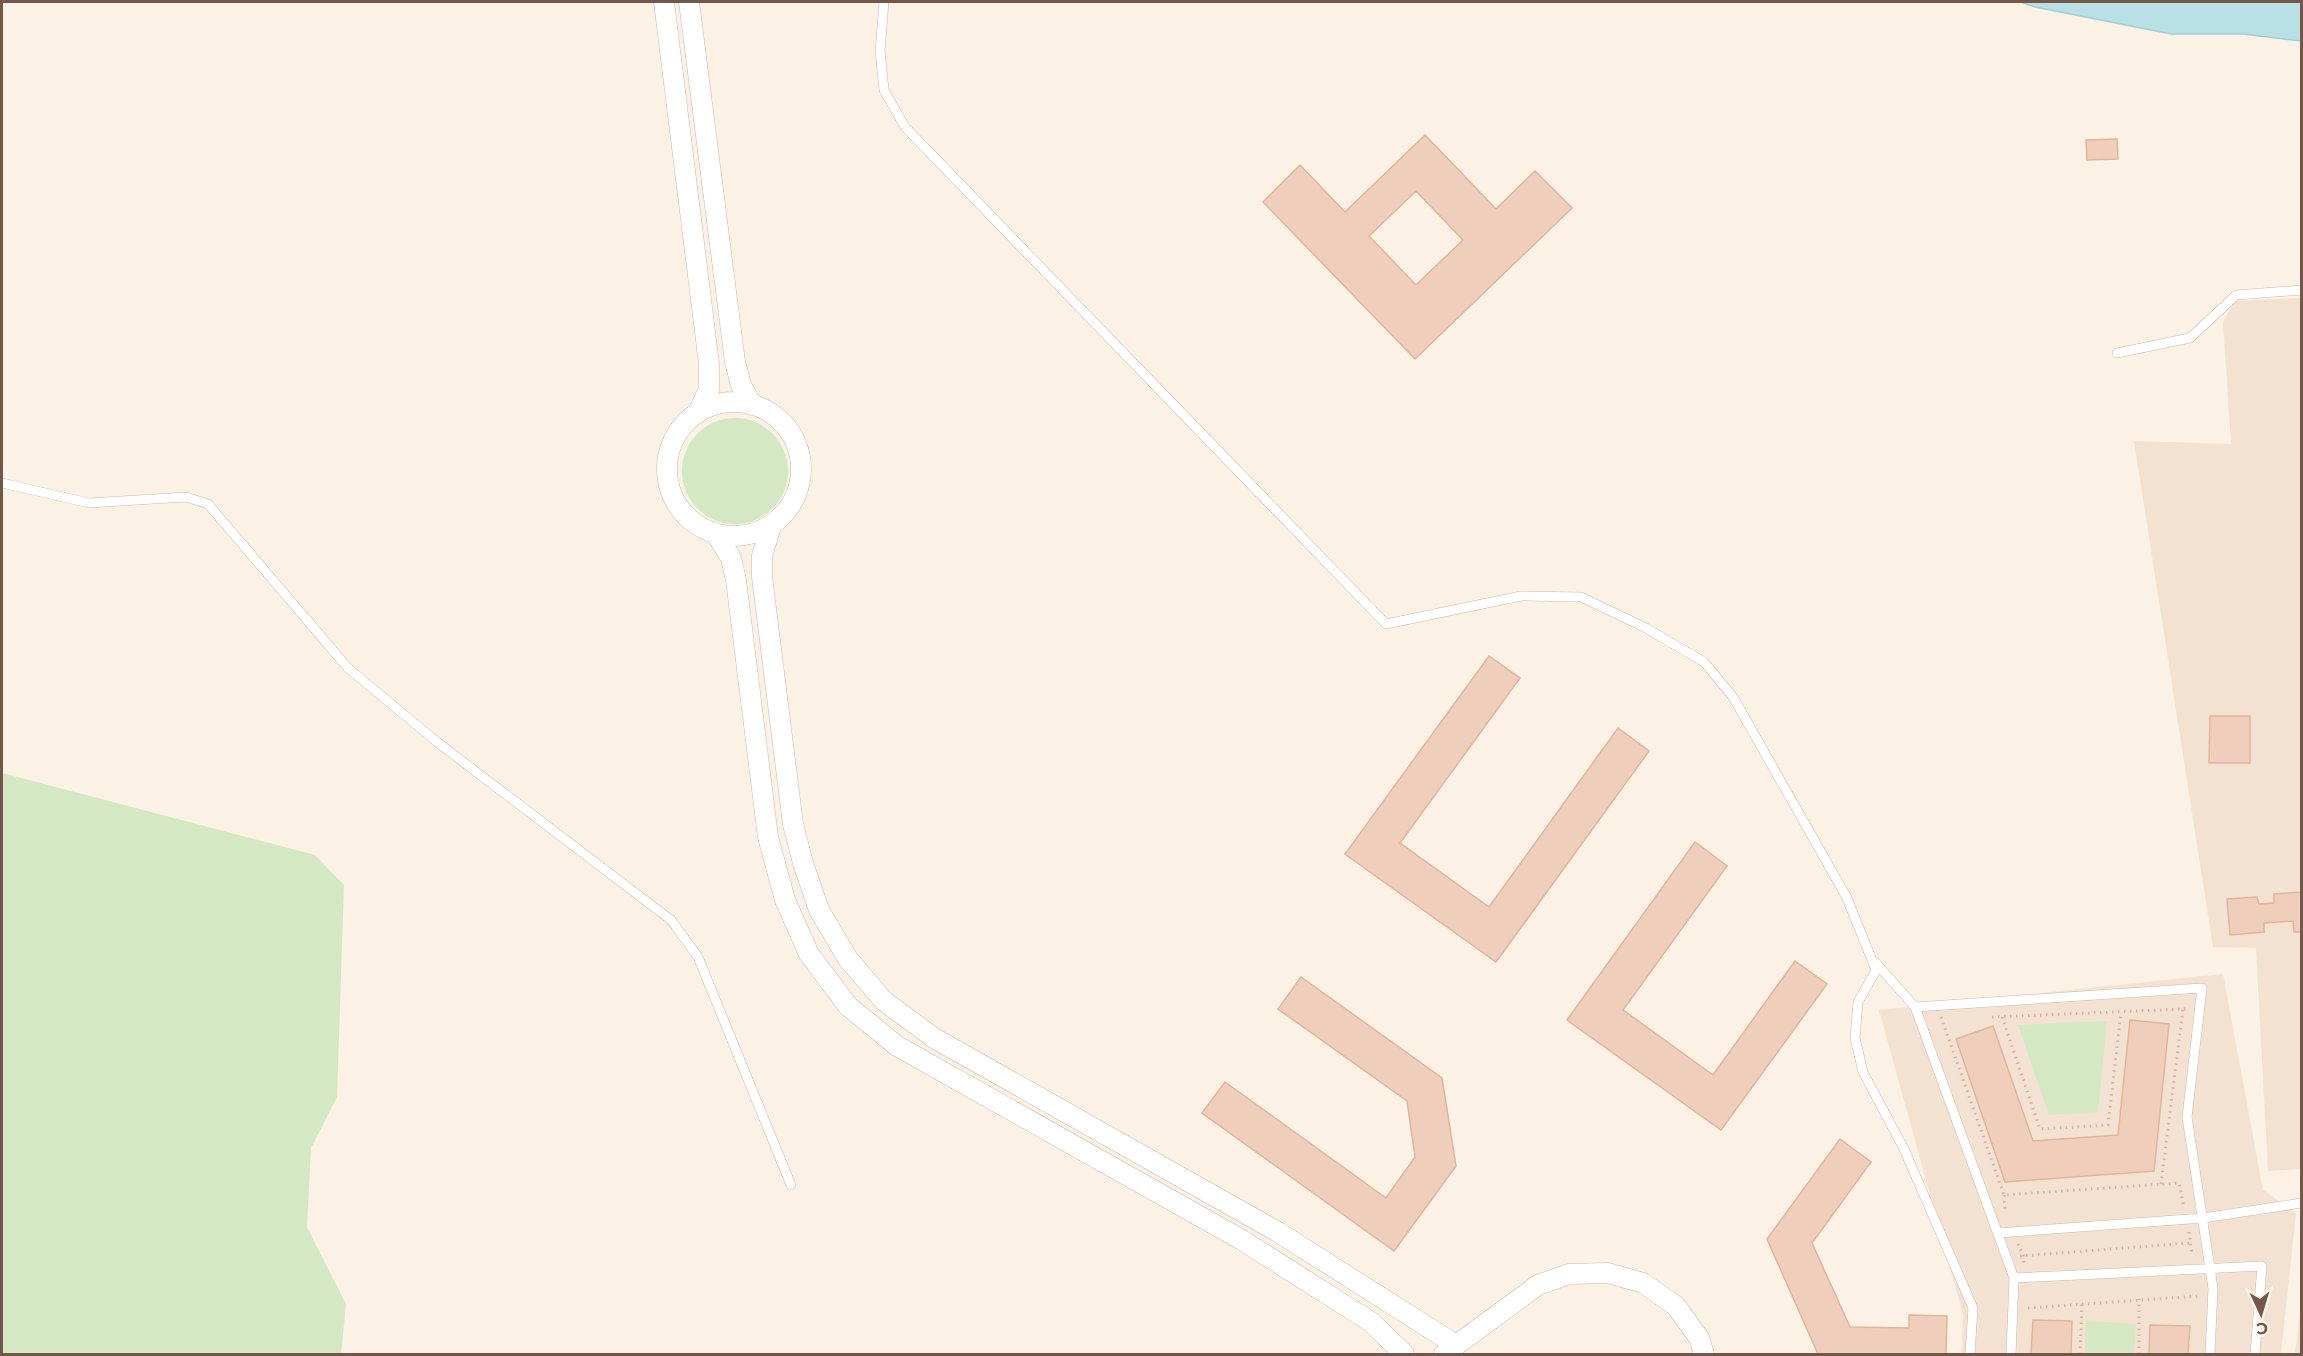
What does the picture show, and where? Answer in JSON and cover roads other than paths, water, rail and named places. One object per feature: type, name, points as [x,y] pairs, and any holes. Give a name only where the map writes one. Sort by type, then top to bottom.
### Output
[{"type":"street","points":[[664,2],[709,364],[708,389],[698,413]]},
{"type":"street","points":[[689,2],[735,363],[741,385],[752,405]]},
{"type":"street","points":[[724,403],[752,405],[765,410],[782,423],[795,440],[800,453],[801,474],[797,494],[782,518],[771,526],[744,536],[716,534],[692,521],[674,499],[667,472],[668,458],[678,432],[698,413],[724,403]]},
{"type":"street","points":[[771,526],[762,556],[762,577],[793,824],[802,863],[819,910],[848,959],[884,1001],[934,1038],[1278,1232],[1450,1350],[1538,1285],[1569,1274],[1608,1273],[1644,1283],[1676,1306],[1699,1338],[1704,1354]]},
{"type":"street","points":[[716,534],[731,558],[736,580],[768,837],[782,890],[809,954],[848,1006],[897,1046],[1242,1240],[1371,1322],[1404,1354]]},
{"type":"lane","points":[[884,2],[880,51],[884,90],[905,128],[1386,624],[1521,596],[1581,597],[1646,628],[1704,662],[1733,697],[1841,886],[1870,956],[1875,970],[1858,1002],[1855,1038],[1863,1072],[1904,1149],[1973,1308],[1970,1354]]},
{"type":"lane","points":[[2117,353],[2190,338],[2236,295],[2301,290]]},
{"type":"lane","points":[[2,483],[89,503],[186,497],[208,504],[348,668],[437,742],[671,920],[698,957],[791,1185]]},
{"type":"lane","points":[[1870,956],[1915,1007],[2014,1278],[2011,1354]]},
{"type":"lane","points":[[1915,1007],[2202,988],[2187,1118],[2214,1288],[2210,1354]]},
{"type":"lane","points":[[1998,1233],[2203,1218],[2301,1203]]},
{"type":"lane","points":[[2014,1278],[2262,1266],[2255,1354]]},
{"type":"water","points":[[2021,2],[2301,2],[2301,41],[2243,34],[2171,34],[2035,7]]}]
